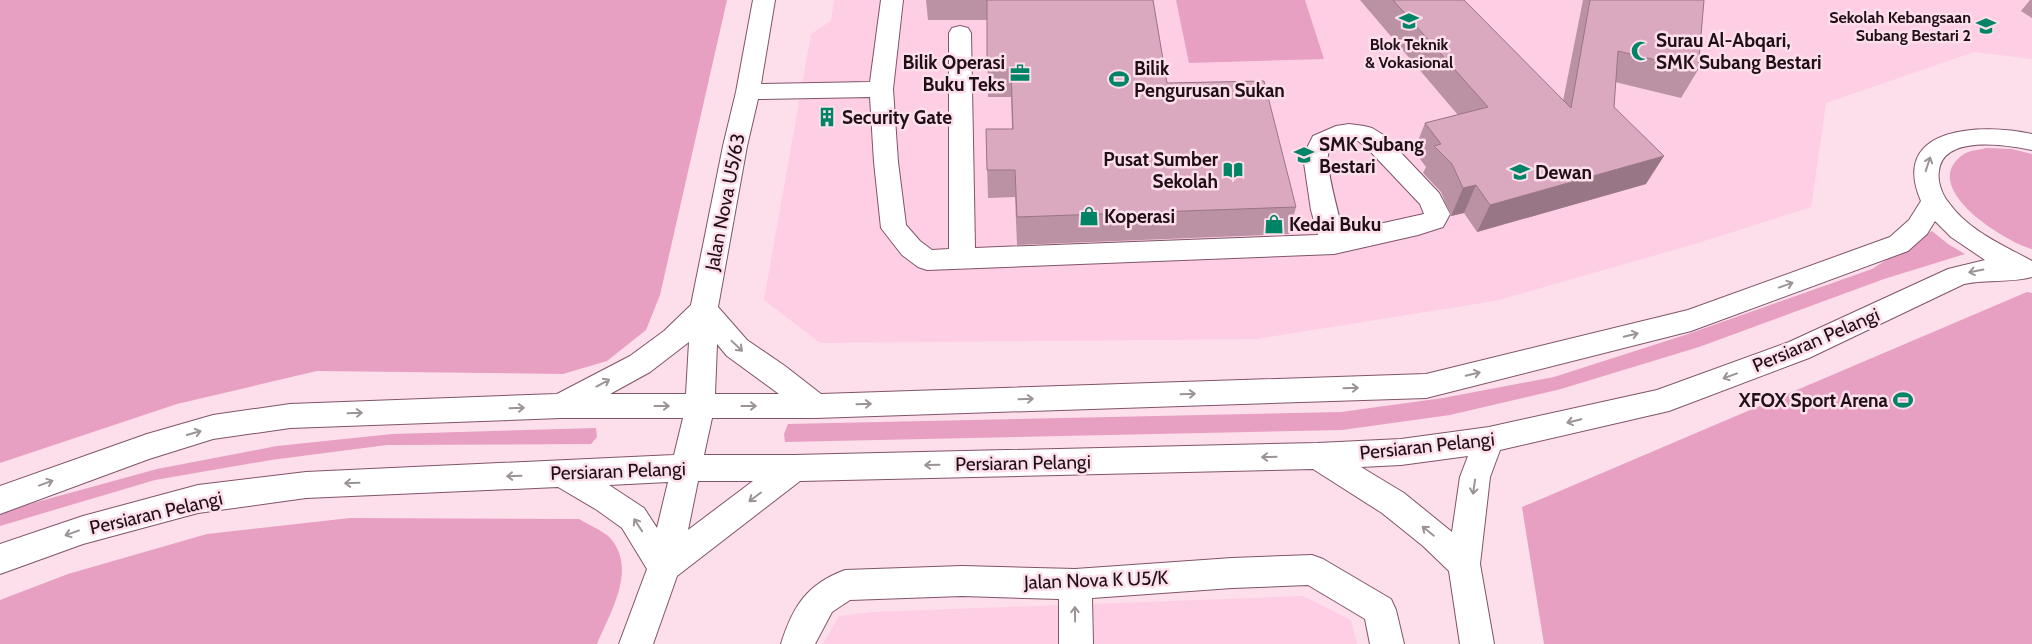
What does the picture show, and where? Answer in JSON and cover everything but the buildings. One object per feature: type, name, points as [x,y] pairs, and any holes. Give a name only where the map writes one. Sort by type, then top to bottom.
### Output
[{"type":"street","name":"Jalan Nova U5/63","points":[[636,644],[664,567],[700,406],[704,310],[735,146],[748,92],[764,0]]},
{"type":"street","points":[[892,0],[881,89],[886,162],[894,228],[911,248],[927,260],[1334,244],[1418,226],[1434,220],[1437,214],[1430,199],[1376,142],[1364,134],[1349,132],[1336,134],[1322,142],[1315,156],[1324,210],[1334,244]]},
{"type":"street","points":[[960,33],[962,259]]},
{"type":"street","points":[[748,92],[881,89]]},
{"type":"street","points":[[2028,270],[1986,249],[1954,225],[1934,200],[1925,178],[1928,159],[1941,145],[1963,137],[1992,135],[2032,142]]},
{"type":"street","points":[[0,500],[148,447],[214,427],[290,416],[561,406],[815,406],[1426,386],[1700,317],[1899,244],[1918,226],[1934,200]]},
{"type":"street","name":"Persiaran Pelangi","points":[[0,559],[83,530],[198,499],[306,485],[687,468],[794,468],[1318,456],[1401,452],[1489,440],[1659,402],[1799,350],[1957,276],[1981,270],[2028,270]]},
{"type":"street","points":[[561,406],[640,364],[674,339],[704,310],[737,348],[775,374],[815,406]]},
{"type":"street","points":[[1477,644],[1464,564],[1475,477],[1489,440]]},
{"type":"street","points":[[1318,456],[1393,503],[1434,536],[1464,564]]},
{"type":"street","points":[[563,474],[608,500],[633,518],[664,567],[794,468]]},
{"type":"street","name":"Jalan Nova K U5/K","points":[[798,644],[802,631],[820,601],[845,585],[962,582],[1075,584],[1232,573],[1312,570],[1379,610],[1387,644]]},
{"type":"street","points":[[1075,584],[1076,644]]},
{"type":"shaded area","points":[[0,0],[727,0],[660,295],[646,330],[607,361],[563,374],[317,371],[177,404],[0,463]]},
{"type":"shaded area","name":"SMK Subang Bestari","points":[[834,0],[2032,0],[2032,59],[1974,52],[1826,103],[1811,207],[1698,243],[1495,301],[1256,339],[820,343],[764,300],[811,34],[831,21]]},
{"type":"shaded area","points":[[1176,0],[1305,0],[1324,59],[1189,63]]},
{"type":"shaded area","points":[[1986,148],[2012,149],[2032,154],[2032,249],[2002,235],[1969,211],[1957,196],[1950,181],[1952,167],[1964,154]]},
{"type":"shaded area","points":[[1932,231],[1948,244],[1965,254],[1884,279],[1699,347],[1561,389],[1450,415],[1342,430],[785,442],[784,434],[788,424],[1341,412],[1443,398],[1554,377],[1688,334],[1872,269]]},
{"type":"shaded area","name":"XFOX Sport Arena","points":[[2027,292],[2032,293],[2032,644],[1544,644],[1522,507]]},
{"type":"shaded area","points":[[596,428],[597,437],[591,444],[387,445],[271,460],[155,480],[0,526],[0,514],[26,505],[157,469],[277,446],[392,434]]},
{"type":"shaded area","points":[[350,518],[579,519],[609,536],[618,551],[622,564],[619,591],[597,644],[0,644],[0,600],[68,574],[207,534]]},
{"type":"shaded area","points":[[1303,596],[1351,620],[1357,644],[823,644],[839,616],[872,612]]},
{"type":"place","name":"Blok Teknik & Vokasional","points":[[1409,21]]},
{"type":"place","name":"Sekolah Kebangsaan Subang Bestari 2","points":[[1986,26]]},
{"type":"place","name":"Surau Al-Abqari, SMK Subang Bestari","points":[[1641,51]]},
{"type":"place","name":"Bilik Operasi Buku Teks","points":[[1020,73]]},
{"type":"place","name":"Bilik Pengurusan Sukan","points":[[1119,79]]},
{"type":"place","name":"Security Gate","points":[[827,117]]},
{"type":"place","name":"SMK Subang Bestari","points":[[1304,155]]},
{"type":"place","name":"Pusat Sumber Sekolah","points":[[1233,170]]},
{"type":"place","name":"Dewan","points":[[1520,172]]},
{"type":"place","name":"Koperasi","points":[[1089,216]]},
{"type":"place","name":"Kedai Buku","points":[[1274,224]]},
{"type":"place","name":"XFOX Sport Arena","points":[[1903,400]]}]
